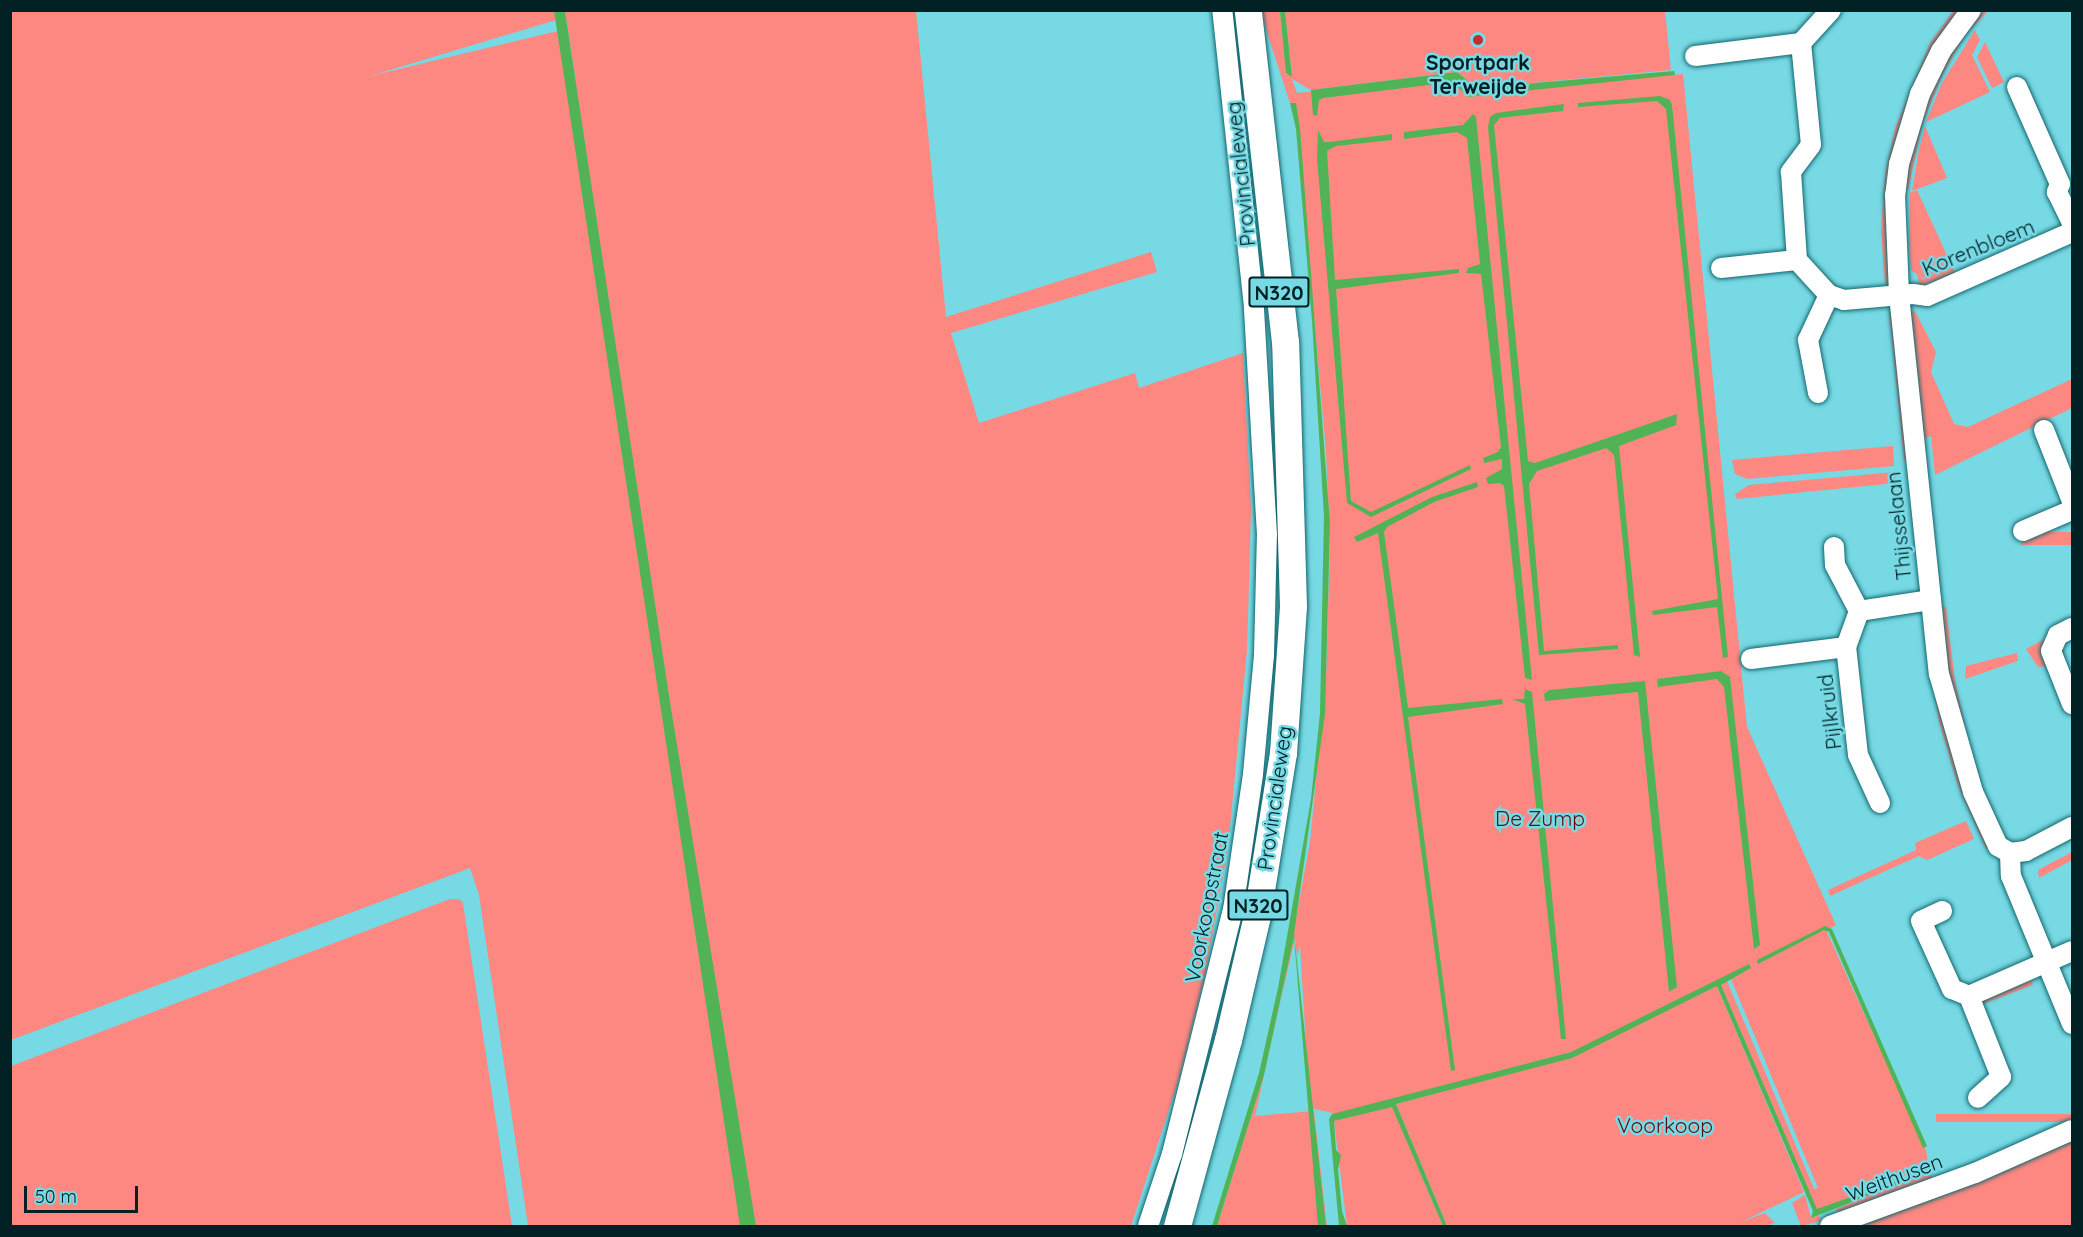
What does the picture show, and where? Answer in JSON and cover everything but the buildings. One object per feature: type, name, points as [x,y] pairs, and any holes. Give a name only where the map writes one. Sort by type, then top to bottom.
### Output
[{"type":"highway","name":"Provincialeweg","points":[[1177,1227],[1228,1040],[1257,915],[1283,753],[1293,575],[1285,342],[1248,10]]},
{"type":"street","name":"Provincialeweg","points":[[1222,10],[1254,307],[1268,535],[1266,589]]},
{"type":"street","points":[[1695,56],[1801,43],[1831,10]]},
{"type":"street","name":"Thijsselaan","points":[[1971,10],[1941,51],[1920,94],[1899,164],[1894,232],[1939,674],[1950,723],[1973,792],[1998,846],[2010,853]]},
{"type":"street","points":[[1801,43],[1811,145],[1791,172],[1797,260],[1829,295],[1808,340],[1818,393]]},
{"type":"street","points":[[2017,87],[2060,184],[2057,192],[2073,223]]},
{"type":"street","name":"Korenbloem","points":[[1829,295],[1844,300],[1899,295],[1928,296],[2073,232]]},
{"type":"street","points":[[1721,268],[1797,260]]},
{"type":"street","points":[[2044,430],[2073,501]]},
{"type":"street","points":[[2024,531],[2073,510]]},
{"type":"street","points":[[1834,547],[1835,565],[1859,611],[1930,600]]},
{"type":"street","name":"Voorkoopstraat","points":[[1148,1227],[1175,1142],[1233,910],[1254,774],[1266,589]]},
{"type":"street","name":"Pijlkruid","points":[[1859,611],[1846,647],[1858,755],[1880,803]]},
{"type":"street","points":[[2073,628],[2058,635],[2051,651],[2073,704]]},
{"type":"street","name":"Pijlkruid","points":[[1751,659],[1846,647]]},
{"type":"street","points":[[2073,827],[2026,851],[2010,853],[2011,876],[2073,1024]]},
{"type":"street","points":[[1942,911],[1921,921],[1952,989],[1969,996],[2008,1080],[1978,1098]]},
{"type":"street","points":[[1969,996],[2073,951]]},
{"type":"street","name":"Weithusen","points":[[1830,1227],[1975,1173],[2073,1130]]},
{"type":"green space","points":[[11,11],[554,11],[556,20],[370,76],[558,31],[576,82],[565,11],[916,11],[946,317],[1151,252],[1157,272],[951,333],[979,423],[1135,373],[1139,388],[1243,353],[1251,510],[1247,651],[1228,848],[1204,980],[1180,1076],[1131,1226],[528,1226],[479,895],[470,868],[11,1040]]},
{"type":"green space","name":"De Zump","points":[[1260,11],[1280,11],[1286,73],[1292,76],[1285,11],[1665,11],[1671,70],[1477,88],[1457,72],[1311,90],[1292,79],[1297,93],[1456,77],[1475,91],[1683,74],[1747,727],[1836,925],[1826,930],[1925,1147],[1933,1182],[1839,1215],[1836,1209],[1917,1176],[1919,1171],[1817,1210],[1721,985],[1727,981],[1814,1189],[1818,1188],[1731,979],[1750,968],[1575,1051],[1337,1114],[1310,1108],[1300,945],[1297,956],[1295,937],[1255,1116],[1314,1111],[1327,1226],[1217,1226],[1264,1075],[1283,989],[1310,842],[1326,678],[1330,542],[1326,451],[1295,103],[1290,103]]},
{"type":"green space","points":[[1953,11],[1966,11],[1908,115],[1890,283],[1885,284],[1881,232],[1885,174],[1895,128],[1930,43]]},
{"type":"green space","points":[[1983,11],[1988,11],[1964,37],[1942,76],[1923,122],[1908,190],[1903,188],[1917,127],[1936,76],[1960,36]]},
{"type":"green space","points":[[1975,30],[1980,40],[1972,55],[1990,92],[1926,122],[1942,83]]},
{"type":"green space","points":[[1985,42],[2004,82],[1992,88],[1977,57]]},
{"type":"green space","points":[[1925,126],[1947,178],[1912,191],[1919,150]]},
{"type":"green space","points":[[1917,190],[1951,264],[1923,278],[1918,276],[1923,279],[1952,265],[1955,273],[1920,286],[1917,275],[1918,275],[1911,270],[1909,244],[1910,193]]},
{"type":"green space","points":[[1915,311],[1936,352],[1931,372],[1954,424],[1968,427],[2072,379],[2072,408],[1935,475],[1931,436],[1923,439],[1910,312]]},
{"type":"green space","points":[[1889,312],[1895,312],[1909,460],[1904,461]]},
{"type":"green space","points":[[1893,446],[1894,466],[1747,479],[1735,474],[1732,460]]},
{"type":"green space","points":[[1895,472],[1896,483],[1737,499],[1735,494],[1749,485]]},
{"type":"green space","points":[[2021,532],[2072,532],[2072,545],[2021,545]]},
{"type":"green space","points":[[1938,606],[1946,607],[1955,681],[1972,756],[1950,691]]},
{"type":"green space","points":[[1928,612],[1992,845],[1986,849],[1958,786],[1939,722],[1922,614]]},
{"type":"green space","points":[[2045,639],[2048,666],[2038,667],[2026,649]]},
{"type":"green space","points":[[2017,653],[2018,661],[1965,679],[1966,666]]},
{"type":"green space","points":[[1966,821],[1974,839],[1927,860],[1919,856],[1830,896],[1828,890],[1916,850],[1915,843]]},
{"type":"green space","points":[[2072,852],[2072,860],[2039,878],[2038,870]]},
{"type":"green space","points":[[450,899],[459,899],[463,903],[512,1226],[11,1226],[11,1066]]},
{"type":"green space","points":[[2030,977],[2033,985],[1983,1004],[1979,998]]},
{"type":"green space","name":"Voorkoop","points":[[1717,986],[1804,1192],[1741,1222],[1765,1213],[1775,1223],[1765,1226],[1447,1226],[1396,1104],[1572,1057]]},
{"type":"green space","points":[[1392,1106],[1443,1226],[1347,1226],[1334,1121]]},
{"type":"green space","points":[[1936,1114],[2072,1114],[2072,1122],[1936,1122]]},
{"type":"green space","points":[[2072,1140],[2072,1226],[1855,1226],[1934,1199]]},
{"type":"green space","points":[[1805,1195],[1811,1218],[1819,1215],[1821,1221],[1801,1226],[1792,1203]]},
{"type":"shaded area","points":[[554,11],[565,11],[669,696],[756,1226],[740,1226]]},
{"type":"shaded area","points":[[1280,11],[1285,11],[1292,77],[1286,73]]},
{"type":"shaded area","points":[[1674,71],[1675,75],[1467,97],[1453,82],[1323,98],[1319,100],[1317,116],[1313,115],[1311,90],[1457,72],[1477,88]]},
{"type":"shaded area","points":[[1660,96],[1670,100],[1672,105],[1728,657],[1723,658],[1717,607],[1653,615],[1652,611],[1718,599],[1666,109],[1657,101],[1578,107],[1578,103]]},
{"type":"shaded area","points":[[1290,103],[1296,103],[1300,128],[1330,524],[1325,714],[1294,934],[1326,1226],[1318,1226],[1294,937],[1264,1075],[1217,1226],[1212,1226],[1259,1073],[1278,988],[1311,799],[1320,713],[1324,516],[1312,321],[1296,129]]},
{"type":"shaded area","points":[[1564,104],[1563,111],[1500,118],[1494,125],[1528,461],[1535,463],[1677,414],[1676,425],[1619,446],[1640,657],[1634,655],[1614,455],[1606,448],[1537,471],[1529,484],[1544,651],[1618,645],[1618,649],[1539,655],[1488,127],[1490,117],[1496,113]]},
{"type":"shaded area","points":[[1473,114],[1476,117],[1532,680],[1525,678],[1504,486],[1500,483],[1488,484],[1486,478],[1502,469],[1502,459],[1484,463],[1483,458],[1498,452],[1501,447],[1481,274],[1466,273],[1468,268],[1480,264],[1467,138],[1457,132],[1404,139],[1404,132],[1463,125]]},
{"type":"shaded area","points":[[1318,130],[1324,142],[1392,134],[1392,140],[1336,146],[1327,151],[1335,280],[1459,269],[1459,273],[1336,289],[1351,501],[1371,512],[1470,465],[1471,469],[1371,517],[1347,503],[1317,159]]},
{"type":"shaded area","points":[[1477,482],[1478,487],[1434,502],[1387,527],[1384,532],[1408,708],[1502,699],[1503,704],[1408,717],[1455,1070],[1451,1071],[1378,533],[1357,542],[1354,537],[1432,497]]},
{"type":"shaded area","points":[[1721,671],[1730,677],[1760,945],[1754,949],[1724,687],[1717,679],[1658,687],[1657,679]]},
{"type":"shaded area","points":[[1645,681],[1677,987],[1669,992],[1638,692],[1545,701],[1544,694],[1549,690]]},
{"type":"shaded area","points":[[1525,689],[1532,692],[1566,1039],[1561,1039],[1525,704],[1512,699],[1524,699]]},
{"type":"shaded area","points":[[1825,926],[1832,929],[1927,1146],[1923,1148],[1829,932],[1824,930],[1758,964],[1757,960]]},
{"type":"shaded area","points":[[1749,964],[1751,968],[1721,985],[1817,1209],[1921,1172],[1918,1176],[1811,1218],[1813,1211],[1717,986],[1572,1058],[1396,1104],[1447,1226],[1443,1226],[1392,1107],[1334,1121],[1336,1150],[1341,1155],[1338,1170],[1342,1211],[1347,1226],[1339,1226],[1329,1119],[1332,1114],[1571,1052]]},
{"type":"place","name":"Sportpark Terweijde","points":[[1478,40]]}]
